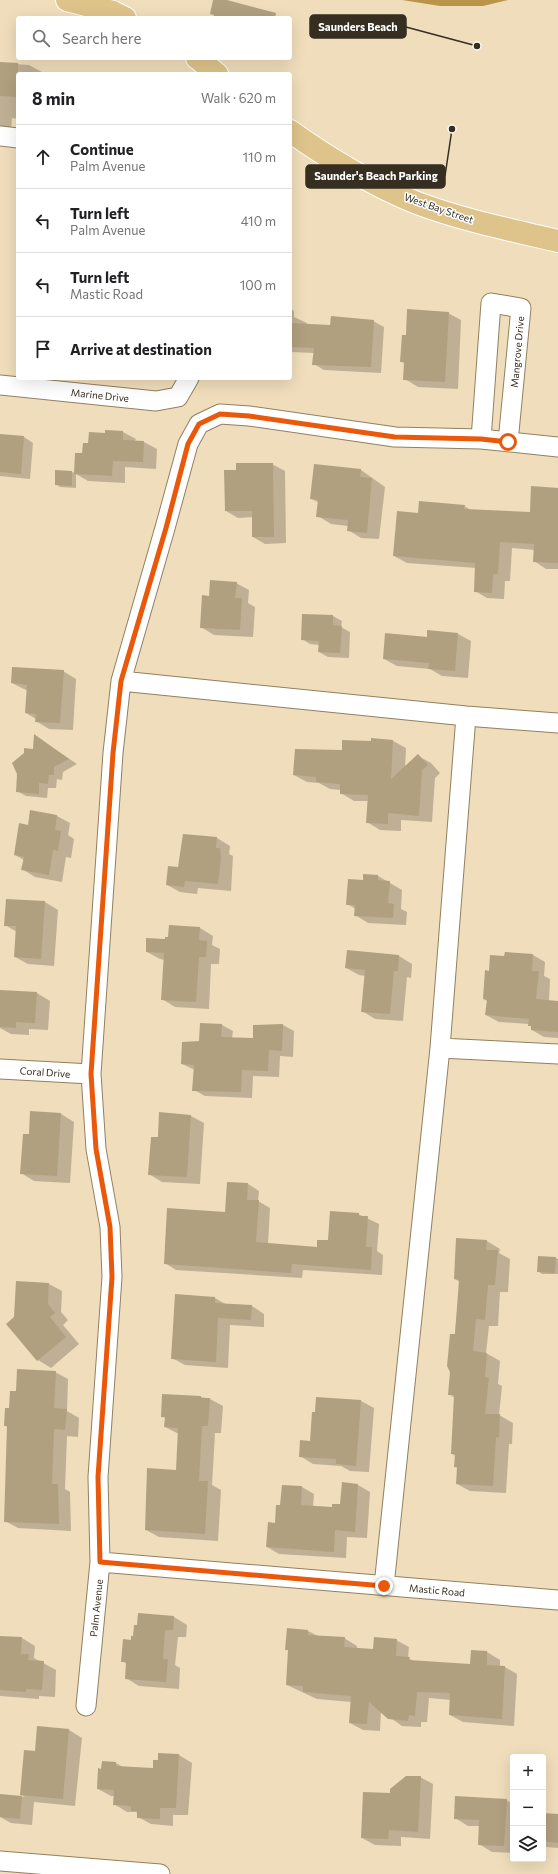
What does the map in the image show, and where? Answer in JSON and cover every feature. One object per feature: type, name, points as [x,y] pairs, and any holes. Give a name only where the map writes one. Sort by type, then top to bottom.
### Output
[{"type":"main road","points":[[67,0],[113,12],[121,16]]},
{"type":"main road","points":[[200,60],[214,72]]},
{"type":"main road","name":"West Bay Street","points":[[292,132],[343,165],[416,203],[472,220],[558,240]]},
{"type":"main road","name":"West Bay Street","points":[[531,234],[558,233]]},
{"type":"street","points":[[0,136],[16,138]]},
{"type":"street","name":"Mangrove Drive","points":[[481,439],[491,302],[521,308],[508,442]]},
{"type":"street","name":"Marine Drive","points":[[0,385],[156,401],[178,396],[188,380]]},
{"type":"street","name":"Palm Avenue","points":[[86,1706],[100,1562],[98,1477],[112,1277],[110,1227],[96,1149],[91,1074],[112,760],[121,681],[166,528],[188,444],[199,424],[220,414],[242,415],[395,437],[481,439],[558,447]]},
{"type":"street","points":[[121,681],[466,716],[558,723]]},
{"type":"street","points":[[384,1586],[440,1048],[466,716]]},
{"type":"street","points":[[440,1048],[558,1054]]},
{"type":"street","name":"Coral Drive","points":[[0,1069],[91,1074]]},
{"type":"street","name":"Mastic Road","points":[[100,1562],[558,1600]]},
{"type":"street","points":[[0,1860],[67,1871],[160,1874]]},
{"type":"shaded area","points":[[402,0],[508,0],[483,6],[440,6]]},
{"type":"building","points":[[213,0],[227,0],[276,13],[275,16],[214,16],[210,14]]},
{"type":"building","points":[[0,62],[18,63],[18,72],[16,72],[16,97],[0,96]]},
{"type":"building","points":[[407,309],[449,312],[445,382],[403,380],[404,362],[400,362],[402,335],[406,335]]},
{"type":"building","points":[[331,316],[374,320],[371,367],[312,365],[314,348],[292,347],[292,323],[330,325]]},
{"type":"building","points":[[105,430],[123,431],[123,440],[144,441],[143,462],[113,461],[112,476],[74,474],[75,453],[82,453],[83,443],[88,443],[89,432],[105,433]]},
{"type":"building","points":[[0,434],[24,436],[21,474],[0,472]]},
{"type":"building","points":[[236,463],[273,463],[274,537],[252,537],[252,511],[225,511],[224,470],[236,470]]},
{"type":"building","points":[[314,464],[361,469],[360,477],[372,478],[367,533],[347,531],[348,520],[316,517],[318,500],[310,499]]},
{"type":"building","points":[[55,470],[72,471],[72,486],[55,485]]},
{"type":"building","points":[[531,486],[558,488],[558,563],[533,562],[534,544],[500,542],[498,574],[493,574],[492,593],[474,592],[475,563],[393,556],[397,511],[418,513],[419,501],[465,505],[464,509],[530,512]]},
{"type":"building","points":[[210,580],[237,582],[235,598],[242,598],[240,630],[200,628],[202,595],[209,596]]},
{"type":"building","points":[[302,614],[333,615],[333,625],[342,626],[340,653],[318,652],[319,641],[301,640]]},
{"type":"building","points":[[427,630],[458,633],[455,671],[428,669],[429,663],[383,659],[385,633],[427,637]]},
{"type":"building","points":[[12,667],[64,670],[60,723],[35,722],[36,714],[25,713],[27,685],[11,683]]},
{"type":"building","points":[[34,734],[69,759],[54,767],[54,775],[49,775],[48,784],[39,783],[39,794],[16,792],[17,774],[12,763],[24,753],[24,748],[33,749]]},
{"type":"building","points":[[371,738],[393,740],[391,779],[418,754],[428,765],[422,770],[419,816],[388,813],[388,824],[366,823],[368,795],[340,794],[340,784],[316,782],[316,777],[293,775],[295,749],[342,750],[342,740],[371,741]]},
{"type":"building","points":[[30,810],[57,815],[55,830],[61,831],[58,851],[53,850],[49,875],[21,870],[24,857],[14,855],[19,823],[28,825]]},
{"type":"building","points":[[183,834],[217,837],[216,848],[220,848],[221,858],[218,884],[185,881],[184,887],[166,885],[168,866],[178,867]]},
{"type":"building","points":[[363,874],[378,875],[378,880],[390,881],[388,903],[394,904],[393,918],[354,916],[355,905],[346,905],[348,879],[363,880]]},
{"type":"building","points":[[6,899],[45,901],[41,959],[14,957],[16,926],[4,926]]},
{"type":"building","points":[[169,925],[200,927],[199,940],[207,941],[206,957],[199,957],[196,1002],[161,1000],[164,953],[146,952],[146,938],[165,939],[165,937],[168,937]]},
{"type":"building","points":[[347,950],[399,955],[398,971],[394,971],[390,1014],[361,1012],[365,970],[345,968]]},
{"type":"building","points":[[505,952],[533,954],[532,971],[539,971],[536,999],[558,1001],[558,1032],[531,1030],[531,1026],[528,1026],[529,1019],[485,1015],[487,1000],[483,999],[485,970],[489,971],[490,955],[504,956]]},
{"type":"building","points":[[0,990],[37,992],[35,1023],[16,1022],[16,1028],[0,1027]]},
{"type":"building","points":[[200,1023],[222,1024],[221,1037],[253,1038],[253,1025],[283,1024],[282,1051],[269,1050],[268,1071],[242,1070],[241,1092],[192,1091],[194,1065],[181,1064],[182,1042],[199,1041]]},
{"type":"building","points":[[30,1111],[61,1113],[57,1176],[20,1174],[23,1134],[29,1134]]},
{"type":"building","points":[[159,1112],[191,1115],[187,1177],[148,1175],[151,1137],[158,1137]]},
{"type":"building","points":[[227,1182],[248,1183],[247,1200],[259,1200],[256,1242],[317,1247],[317,1240],[328,1240],[330,1211],[359,1213],[359,1216],[368,1216],[366,1247],[372,1247],[371,1270],[292,1264],[291,1273],[164,1264],[167,1208],[225,1212]]},
{"type":"building","points":[[456,1238],[487,1240],[486,1250],[498,1250],[495,1285],[488,1285],[485,1320],[476,1319],[473,1351],[487,1353],[485,1377],[489,1378],[485,1414],[500,1414],[499,1438],[496,1437],[493,1486],[456,1484],[457,1467],[454,1467],[455,1454],[451,1454],[454,1395],[448,1395],[450,1372],[447,1366],[450,1334],[455,1334],[459,1280],[454,1279]]},
{"type":"building","points":[[538,1256],[556,1257],[555,1273],[537,1272]]},
{"type":"building","points":[[16,1281],[49,1283],[48,1304],[55,1313],[50,1317],[66,1337],[37,1361],[6,1324],[14,1317]]},
{"type":"building","points":[[175,1294],[215,1297],[215,1303],[252,1305],[251,1320],[218,1318],[216,1362],[171,1359]]},
{"type":"building","points":[[17,1369],[56,1371],[54,1408],[67,1409],[65,1430],[54,1429],[52,1484],[58,1484],[59,1524],[4,1522],[7,1426],[4,1426],[5,1408],[9,1408],[10,1391],[16,1391]]},
{"type":"building","points":[[162,1394],[201,1396],[201,1398],[210,1398],[208,1426],[202,1426],[199,1481],[208,1481],[205,1534],[145,1530],[147,1468],[176,1470],[178,1428],[164,1427],[165,1417],[161,1417]]},
{"type":"building","points":[[316,1397],[361,1400],[356,1466],[336,1464],[336,1459],[299,1457],[300,1440],[310,1441],[312,1412],[315,1412]]},
{"type":"building","points":[[342,1482],[358,1484],[355,1532],[335,1530],[334,1552],[266,1547],[268,1522],[275,1523],[276,1505],[280,1505],[282,1485],[302,1486],[301,1505],[332,1507],[332,1504],[340,1504]]},
{"type":"building","points":[[138,1613],[174,1616],[173,1630],[165,1630],[163,1659],[168,1659],[166,1682],[125,1679],[126,1662],[121,1662],[123,1639],[131,1640],[134,1625],[137,1625]]},
{"type":"building","points":[[287,1628],[308,1630],[308,1635],[345,1637],[344,1647],[373,1649],[374,1637],[397,1639],[396,1656],[410,1657],[409,1660],[470,1664],[471,1650],[487,1651],[487,1665],[505,1666],[502,1719],[449,1715],[450,1693],[417,1692],[415,1716],[409,1715],[408,1721],[388,1719],[369,1702],[367,1724],[349,1723],[351,1696],[303,1692],[303,1686],[286,1685],[288,1650],[285,1650]]},
{"type":"building","points":[[0,1636],[22,1637],[21,1654],[29,1654],[28,1660],[44,1661],[42,1690],[26,1689],[26,1692],[0,1690]]},
{"type":"building","points":[[37,1726],[69,1729],[63,1799],[20,1795],[24,1750],[35,1751]]},
{"type":"building","points":[[158,1753],[179,1754],[176,1808],[160,1808],[160,1819],[137,1818],[137,1811],[131,1811],[131,1806],[113,1805],[114,1790],[97,1789],[98,1768],[101,1769],[102,1761],[116,1762],[116,1766],[153,1768],[153,1760],[158,1760]]},
{"type":"building","points":[[406,1776],[421,1776],[418,1832],[389,1830],[388,1839],[361,1838],[363,1792],[390,1793],[390,1789]]},
{"type":"building","points":[[0,1794],[22,1796],[20,1819],[0,1817]]},
{"type":"building","points":[[455,1796],[507,1799],[504,1846],[478,1845],[479,1820],[454,1819]]},
{"type":"building","points":[[546,1813],[558,1814],[558,1843],[546,1841]]},
{"type":"place","name":"Saunders Beach","points":[[477,46]]},
{"type":"place","name":"Saunder's Beach Parking","points":[[452,129]]},
{"type":"route","points":[[384,1586],[100,1562],[98,1477],[112,1277],[110,1227],[96,1149],[91,1074],[113,753],[121,681],[166,528],[188,444],[199,424],[220,414],[249,416],[395,437],[481,439],[508,442]]}]
